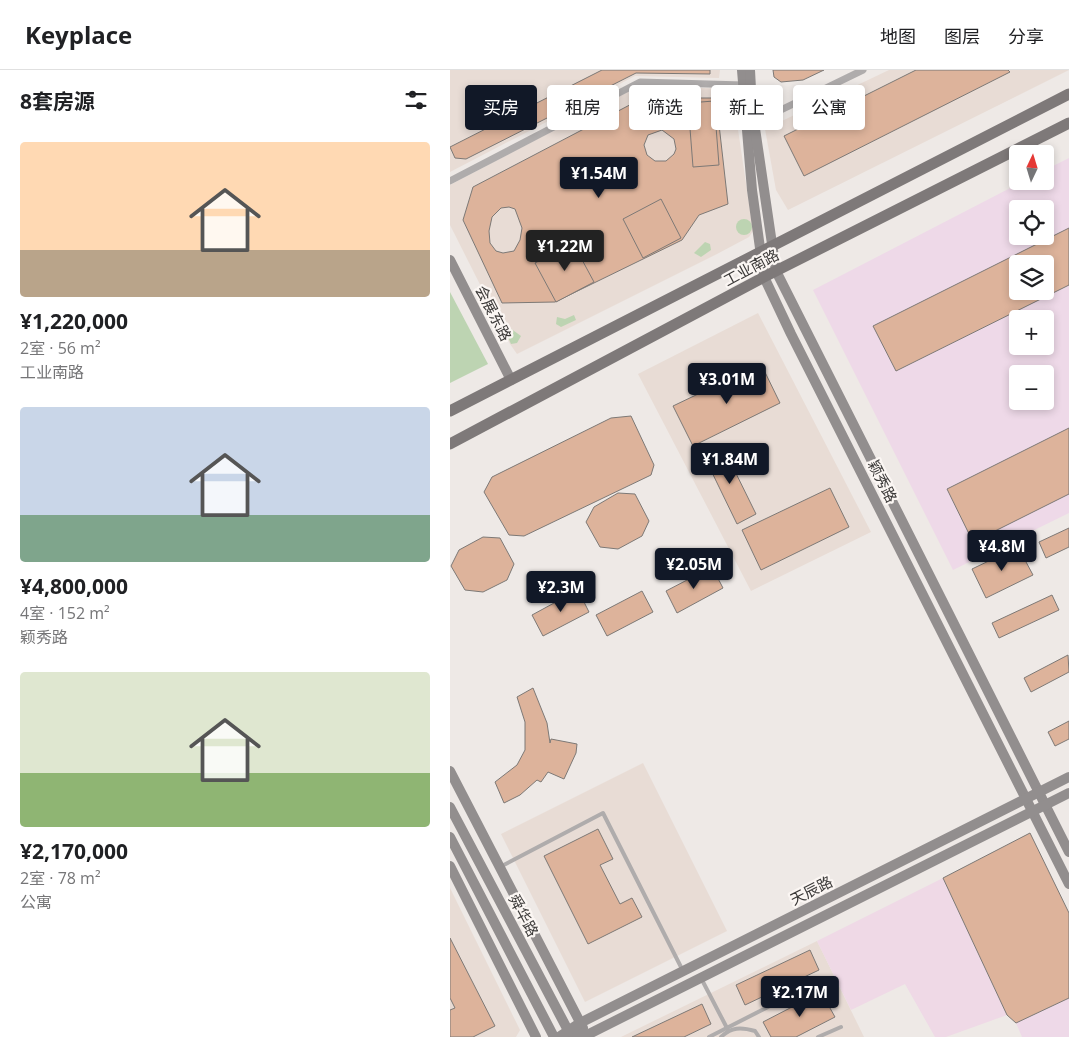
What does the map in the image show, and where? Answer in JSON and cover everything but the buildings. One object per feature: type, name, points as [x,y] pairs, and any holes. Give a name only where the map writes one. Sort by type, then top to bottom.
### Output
[{"type":"main road","name":"颖秀路","points":[[742,70],[743,85]]},
{"type":"main road","name":"颖秀路","points":[[750,70],[751,85]]},
{"type":"main road","name":"工业南路","points":[[450,411],[1069,94]]},
{"type":"main road","name":"工业南路","points":[[450,444],[764,277],[1069,123]]},
{"type":"main road","name":"颖秀路","points":[[748,130],[764,277],[1069,884]]},
{"type":"main road","name":"颖秀路","points":[[755,130],[776,271],[1069,852]]},
{"type":"main road","name":"会展东路","points":[[450,260],[511,380]]},
{"type":"main road","points":[[450,771],[587,1036]]},
{"type":"main road","name":"天辰路","points":[[559,1037],[570,1034],[581,1024],[1069,777]]},
{"type":"main road","name":"天辰路","points":[[587,1036],[1069,793]]},
{"type":"main road","name":"舜华路","points":[[450,807],[570,1034]]},
{"type":"main road","name":"舜华路","points":[[450,837],[554,1037]]},
{"type":"main road","points":[[450,866],[536,1037]]},
{"type":"main road","points":[[570,1034],[587,1036]]},
{"type":"street","points":[[783,110],[863,70]]},
{"type":"street","points":[[450,181],[640,82],[743,85]]},
{"type":"lane","points":[[500,867],[603,813],[684,972]]},
{"type":"lane","points":[[701,978],[728,1029]]},
{"type":"lane","points":[[709,1037],[821,980]]},
{"type":"lane","points":[[818,1037],[841,1027]]},
{"type":"lane","points":[[721,1037],[728,1029],[746,1028],[755,1031],[758,1037]]},
{"type":"shaded area","points":[[450,70],[720,70],[719,78],[635,76],[618,85],[547,85],[547,122],[537,127],[537,85],[465,85],[465,130],[531,130],[450,172]]},
{"type":"shaded area","points":[[889,70],[1069,70],[788,210],[776,190],[765,130],[783,130],[783,120],[793,116],[793,130],[865,130],[865,85],[857,85]]},
{"type":"shaded area","points":[[701,88],[711,88],[711,130],[738,130],[753,231],[749,237],[717,254],[517,354],[510,344],[450,225],[450,185],[555,130],[619,130],[619,96],[629,91],[629,130],[701,130]]},
{"type":"shaded area","points":[[1069,158],[1069,513],[953,570],[813,290],[1009,189],[1054,190],[1054,166]]},
{"type":"shaded area","points":[[758,313],[871,532],[751,591],[638,374]]},
{"type":"shaded area","points":[[643,763],[727,931],[585,1002],[501,834]]},
{"type":"shaded area","points":[[943,878],[1007,1015],[946,1037],[935,1037],[905,984],[851,1010],[817,941]]},
{"type":"shaded area","points":[[450,888],[520,1030],[516,1037],[450,1037]]},
{"type":"shaded area","points":[[817,941],[864,1037],[621,1037]]},
{"type":"shaded area","points":[[1069,998],[1069,1037],[1022,1037],[1016,1023]]},
{"type":"green space","points":[[744,219],[752,227],[744,235],[736,227]]},
{"type":"green space","points":[[705,242],[710,244],[711,250],[701,257],[694,253]]},
{"type":"green space","points":[[450,292],[488,364],[450,383]]},
{"type":"green space","points":[[574,315],[576,320],[561,327],[556,324],[557,317],[565,319]]},
{"type":"green space","points":[[510,328],[521,336],[517,343],[511,344],[507,335]]}]
